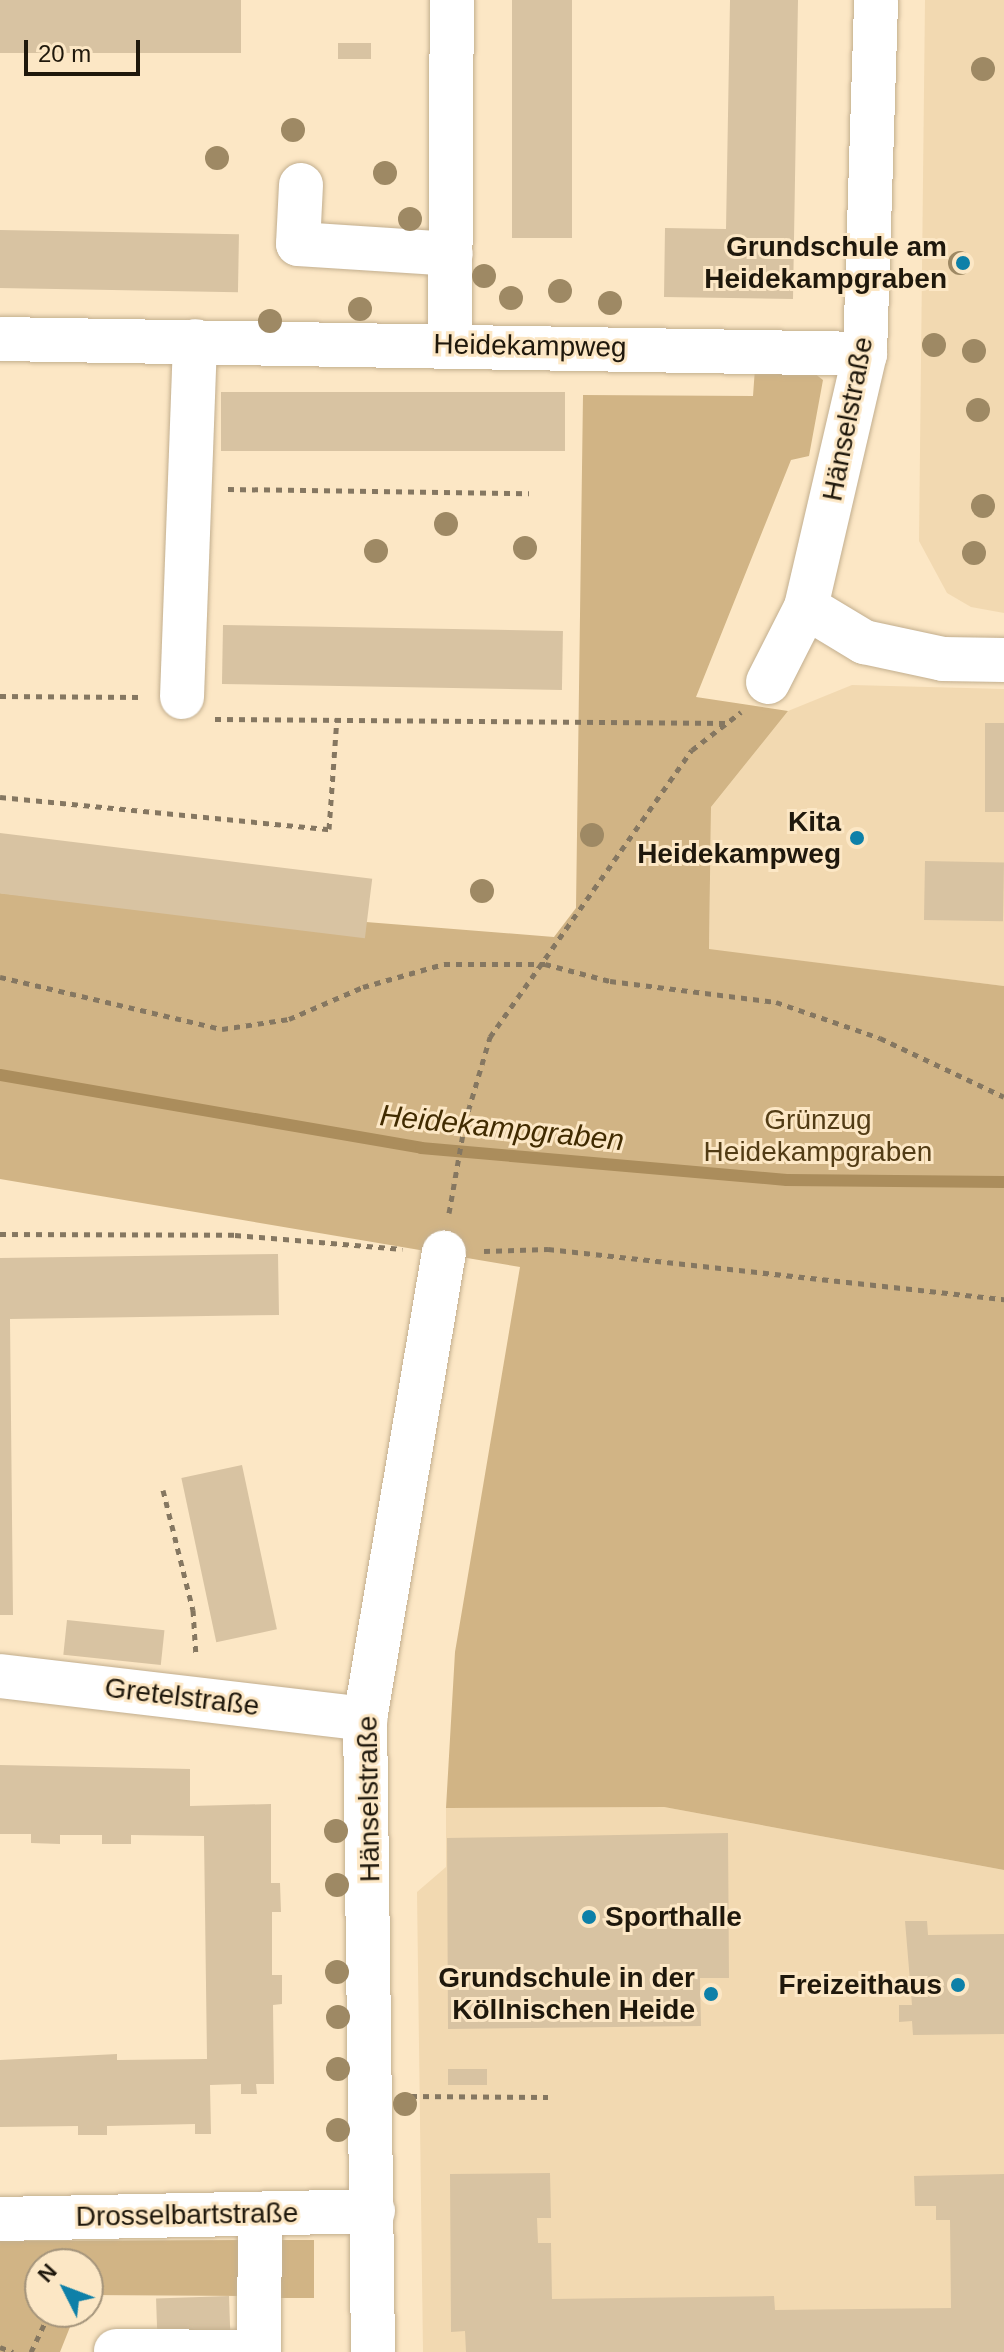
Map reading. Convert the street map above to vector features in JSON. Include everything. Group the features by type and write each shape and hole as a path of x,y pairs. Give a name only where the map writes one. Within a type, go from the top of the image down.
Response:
{"street":[{"path":"450,344 452,0"},
{"name":"Hänselstraße","path":"768,682 806,607 865,354 876,0"},
{"path":"301,185 298,244 451,254"},
{"name":"Heidekampweg","path":"0,339 450,344 865,354"},
{"path":"191,708 187,488 195,341"},
{"path":"806,607 864,642 943,659 1004,660"},
{"name":"Hänselstraße","path":"373,2352 365,1719 446,1236"},
{"name":"Gretelstraße","path":"0,1676 199,1697 365,1719"},
{"name":"Drosselbartstraße","path":"0,2219 373,2211"},
{"path":"259,2352 260,2214"},
{"path":"116,2351 245,2352"}],"path":[{"path":"187,488 529,493"},
{"path":"446,1236 465,1122 490,1037 545,964 692,750 731,723 768,682"},
{"path":"0,696 337,718 731,723"},
{"path":"0,797 329,829 337,718"},
{"path":"0,977 222,1029 289,1019 363,987 444,964 545,964 610,981 776,1002 880,1038 1004,1097"},
{"path":"0,1234 446,1236 1004,1299"},
{"path":"163,1490 193,1610 199,1697"},
{"path":"411,2096 548,2097"},
{"path":"31,2352 42,2328"},
{"path":"0,2347 13,2352"}],"shaded area":[{"name":"Grundschule am Heidekampgraben","path":"925,0 1004,0 1004,613 971,607 947,593 919,541"},
{"name":"Kita Heidekampweg","path":"852,685 1004,689 1004,986 709,950 711,807 788,711"},
{"name":"Grundschule in der Köllnischen Heide","path":"664,1807 1004,1870 1004,2352 423,2352 417,1892 446,1867 446,1808"}],"green space":[{"name":"Grünzug Heidekampgraben","path":"755,368 809,369 823,380 809,456 791,460 696,697 788,711 711,807 709,949 1004,986 1004,1870 664,1807 446,1808 455,1652 520,1267 0,1179 0,893 364,935 366,922 554,937 576,908 583,395 753,396"},
{"path":"249,2240 247,2296 104,2295 104,2248 24,2248 24,2328 70,2328 60,2352 0,2352 0,2241"},
{"path":"274,2240 314,2240 314,2298 274,2298"}],"building":[{"path":"0,0 241,0 241,53 0,53"},
{"path":"512,0 572,0 572,238 512,238"},
{"path":"730,0 798,0 793,299 664,297 665,228 726,229"},
{"path":"338,43 371,43 371,59 338,59"},
{"path":"0,230 239,234 238,292 0,288"},
{"path":"221,392 565,392 565,451 221,451"},
{"path":"223,625 563,631 562,690 222,684"},
{"path":"985,723 1004,723 1004,812 985,812"},
{"path":"0,833 372,879 365,938 0,893"},
{"path":"925,861 1004,862 1003,921 924,920"},
{"path":"278,1254 279,1315 10,1319 13,1615 0,1615 0,1258"},
{"path":"242,1465 277,1629 216,1642 181,1478"},
{"path":"67,1620 164,1630 161,1665 63,1655"},
{"path":"0,1765 190,1769 190,1806 271,1804 271,1883 280,1883 281,1912 272,1912 272,1975 282,1975 282,2004 273,2005 274,2084 256,2084 257,2094 241,2094 241,2084 210,2085 211,2134 195,2134 195,2124 107,2126 107,2135 78,2135 78,2126 0,2127 0,2060 117,2054 117,2060 207,2059 204,1836 131,1835 131,1844 102,1844 102,1835 60,1835 60,1844 31,1843 31,1834 0,1834"},
{"name":"Sporthalle","path":"728,1833 729,1978 700,1978 701,2026 448,2029 447,1838"},
{"name":"Freizeithaus","path":"905,1921 927,1921 928,1935 1004,1934 1004,2034 913,2035 912,2021 899,2022 899,2005 912,2005"},
{"path":"448,2069 487,2069 487,2085 448,2085"},
{"path":"550,2173 551,2218 537,2218 538,2243 551,2243 552,2299 774,2296 775,2310 951,2308 950,2220 936,2220 936,2206 915,2206 914,2176 1004,2174 1004,2352 466,2352 465,2331 451,2332 450,2174"},
{"path":"229,2296 230,2334 157,2337 156,2299"}],"waterway":[{"name":"Heidekampgraben","path":"0,1075 421,1148 787,1180 1004,1182"}],"place":[{"name":"Grundschule am Heidekampgraben","path":"963,263"},
{"name":"Kita Heidekampweg","path":"857,838"},
{"name":"Sporthalle","path":"589,1917"},
{"name":"Freizeithaus","path":"958,1985"},
{"name":"Grundschule in der Köllnischen Heide","path":"711,1994"}]}
